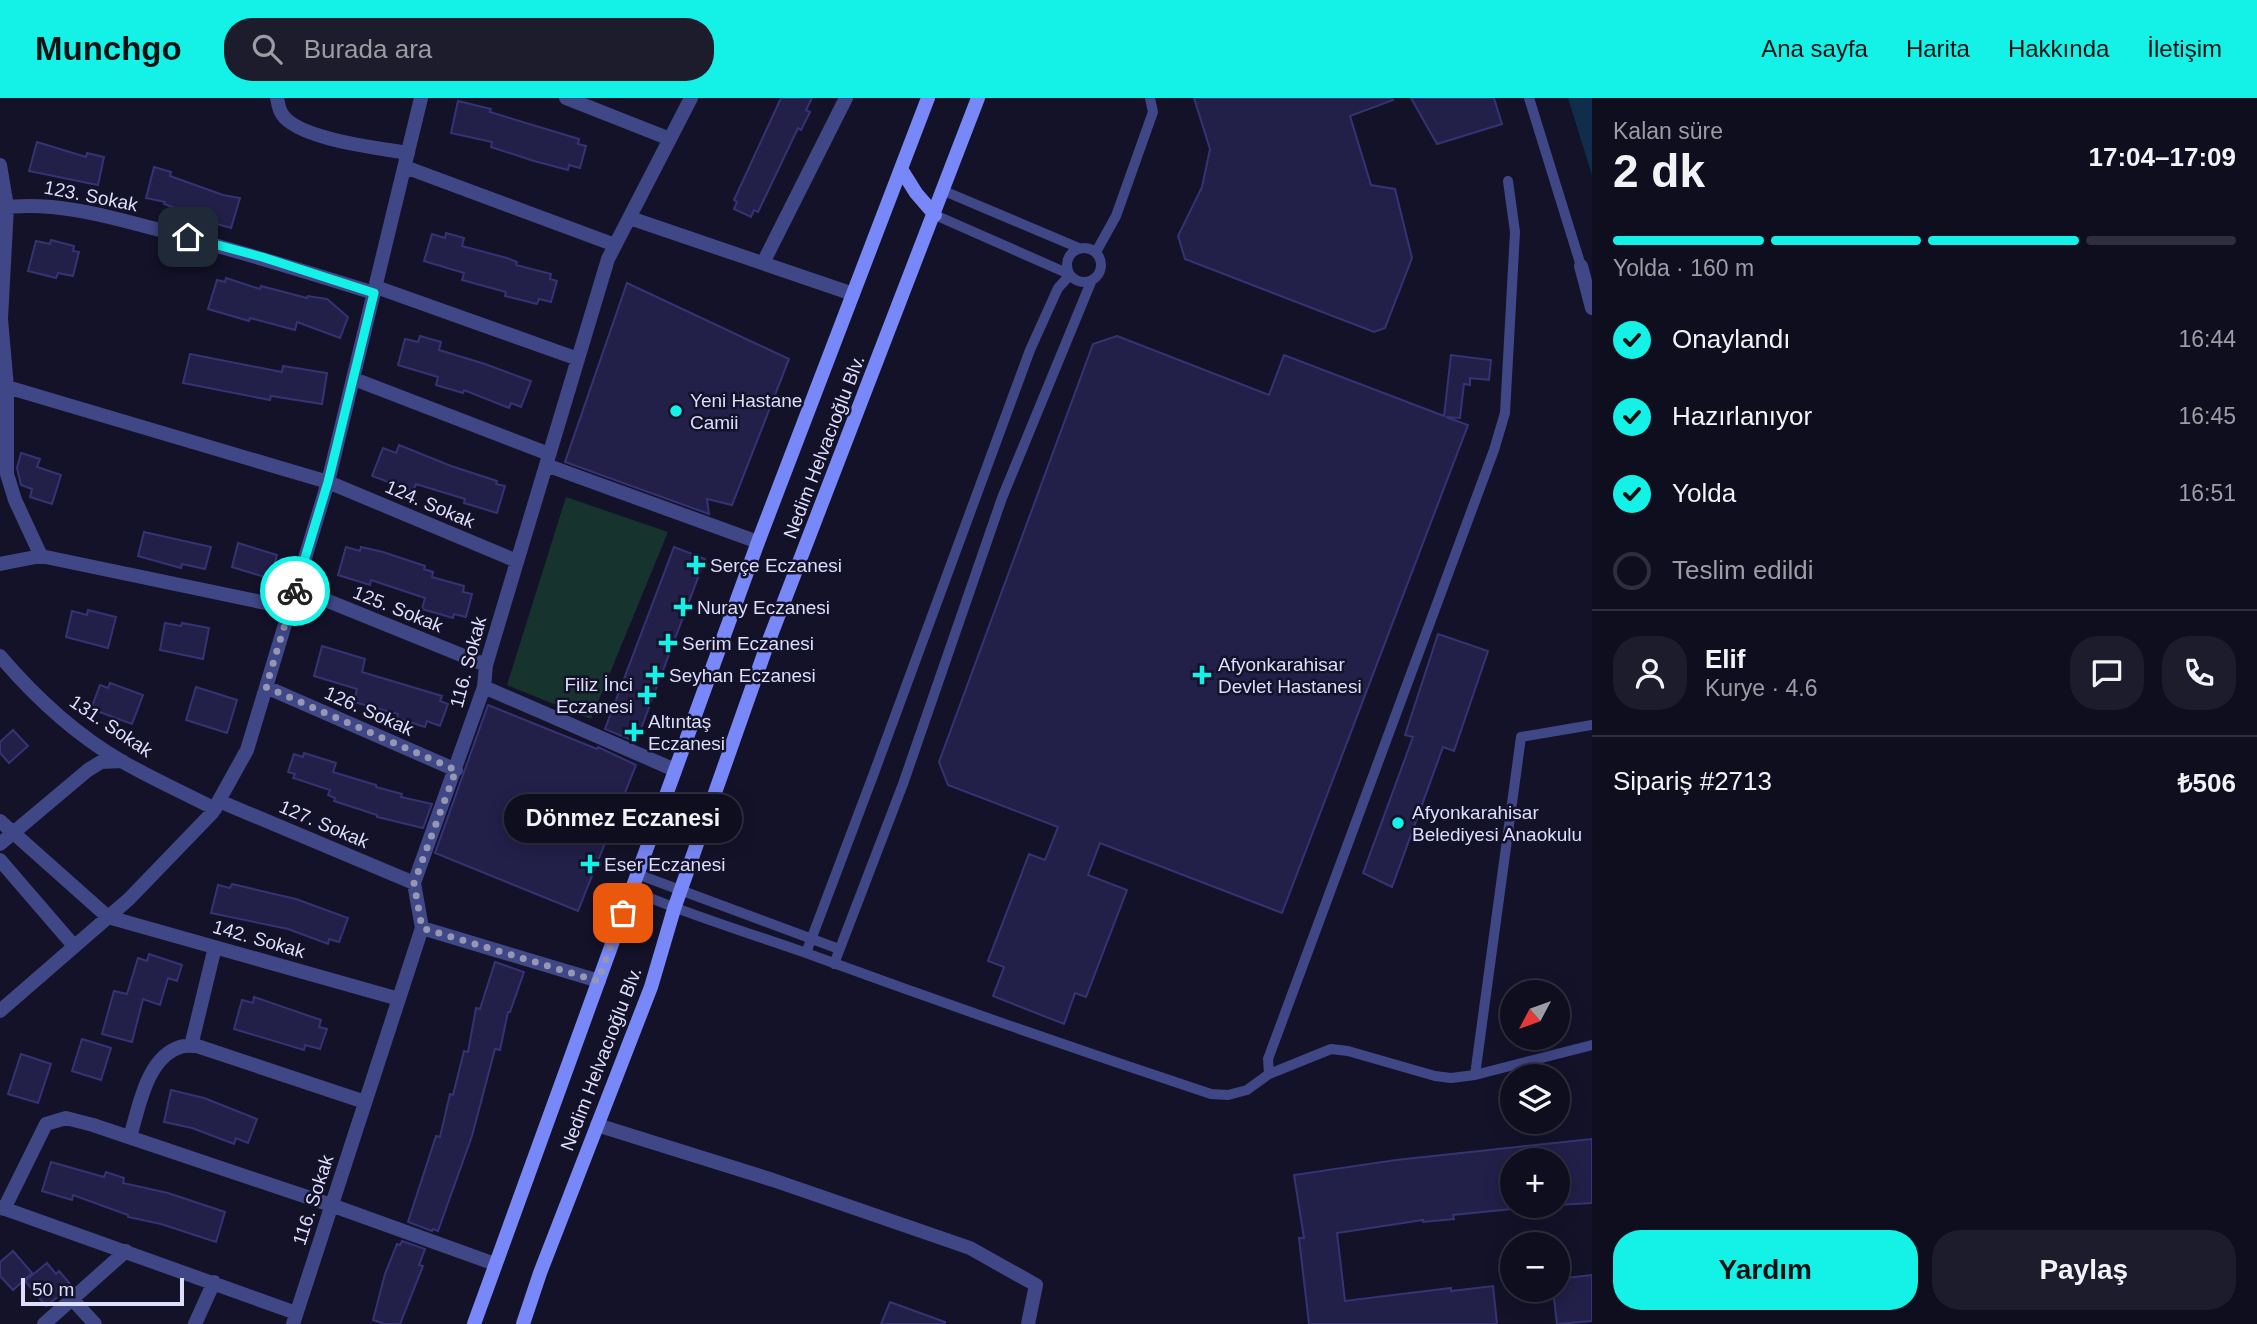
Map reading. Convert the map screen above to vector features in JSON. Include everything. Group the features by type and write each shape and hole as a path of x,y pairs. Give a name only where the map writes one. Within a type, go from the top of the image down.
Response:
{"main road":[{"name":"Nedim Helvacıoğlu Blv.","path":"474,1324 758,542 928,98"},
{"name":"Nedim Helvacıoğlu Blv.","path":"523,1324 651,987 680,891 766,648 978,98"},
{"path":"901,169 916,194 935,215"}],"street":[{"path":"277,98 282,114 296,127 406,160 615,245"},
{"path":"0,1010 129,899 217,805 247,750 328,482 421,98"},
{"path":"566,98 670,139"},
{"name":"116. Sokak","path":"295,1318 422,928 414,883 484,687 486,665 608,259 691,98"},
{"path":"763,262 846,98"},
{"path":"0,165 4,207 1,319 7,387 7,474 15,499 41,556"},
{"name":"123. Sokak","path":"4,207 33,204 113,218 262,257 375,290 578,359"},
{"path":"629,218 853,294"},
{"path":"1581,266 1592,308"},
{"path":"354,379 758,542"},
{"name":"124. Sokak","path":"7,387 328,482 517,561"},
{"path":"0,564 41,556 290,608"},
{"name":"125. Sokak","path":"296,588 486,665"},
{"name":"131. Sokak","path":"0,656 20,680 71,726 122,761 217,805"},
{"name":"126. Sokak","path":"266,687 456,770"},
{"path":"484,687 675,770"},
{"path":"0,844 88,769 101,762 122,761"},
{"name":"127. Sokak","path":"217,805 414,883"},
{"path":"0,821 108,917"},
{"path":"0,860 74,946"},
{"name":"142. Sokak","path":"108,917 398,999"},
{"path":"422,928 598,981"},
{"path":"191,1046 215,947"},
{"path":"130,1138 146,1084 159,1061 180,1047 197,1045 365,1102"},
{"path":"295,1318 215,1282 2,1208 46,1124 66,1118 331,1205 495,1264"},
{"path":"597,1125 970,1248 1036,1285 1028,1324"},
{"path":"44,1324 126,1251"},
{"path":"195,1324 215,1282"},
{"path":"72,1299 95,1324"}],"lane":[{"path":"1096,252 1116,216 1153,112 1150,98"},
{"path":"1529,98 1581,266"},
{"path":"1269,1074 1268,1059 1494,450 1505,413 1515,232 1508,181"},
{"path":"935,215 1069,275 1078,282 1091,282 1096,279 1101,268 1099,257 1090,249 1079,248 944,191"},
{"path":"806,953 1030,350 1058,288 1069,275 1067,261 1073,251 1079,248"},
{"path":"834,964 903,784 1002,498 1091,282"},
{"path":"1475,1075 1521,737 1592,724"},
{"path":"637,874 839,949"},
{"path":"631,890 674,909 1211,1094 1228,1095 1247,1090 1269,1074 1331,1049 1451,1078 1475,1075 1592,1045"}],"green space":[{"path":"566,497 668,532 591,719 507,685"}],"water":[{"path":"1568,98 1592,98 1592,175"}],"building":[{"path":"781,98 812,98 806,110 810,112 801,130 798,128 758,212 754,210 751,217 734,209 737,202 734,200"},
{"path":"1194,98 1392,98 1393,100 1350,116 1371,185 1395,189 1412,258 1385,328 1374,332 1185,259 1178,236 1202,187 1210,149"},
{"path":"1411,98 1494,98 1502,124 1437,144"},
{"path":"458,101 491,109 490,112 579,139 578,144 586,146 580,168 569,165 568,170 534,161 491,147 492,142 451,133"},
{"path":"37,142 86,157 87,153 104,157 98,185 29,171"},
{"path":"154,167 171,172 170,176 223,195 240,198 231,228 189,216 189,213 164,204 165,202 146,198"},
{"path":"446,233 464,238 462,246 551,274 550,279 557,281 551,302 539,299 537,304 505,296 506,292 462,280 464,273 424,261 432,234 445,238"},
{"path":"51,240 74,246 73,251 79,252 73,276 58,273 56,278 28,271 36,241 50,244"},
{"path":"226,278 260,289 261,286 307,298 327,299 348,317 340,338 297,322 295,330 208,309 217,280 225,282"},
{"name":"Yeni Hastane Camii","path":"627,283 789,359 732,505 707,499 709,514 565,462"},
{"path":"420,336 441,342 439,350 531,381 521,407 511,403 509,408 464,390 463,393 436,385 438,377 398,365 405,339 418,342"},
{"path":"1117,336 1269,395 1284,355 1444,416 1451,355 1491,360 1489,380 1470,378 1470,385 1464,384 1460,418 1446,417 1468,425 1282,913 1100,843 1088,875 1127,890 1086,997 1075,993 1064,1024 993,996 1004,967 988,961 1029,854 1045,860 1058,827 948,785 939,762 1093,344"},
{"path":"190,354 282,372 283,366 327,373 322,404 271,396 270,400 183,383"},
{"path":"399,445 505,486 497,513 464,503 465,499 416,484 413,491 372,476 383,448 396,453"},
{"path":"21,453 40,459 37,467 61,475 52,504 30,497 32,489 21,485 17,468"},
{"path":"144,532 211,547 205,569 182,564 181,568 138,556"},
{"path":"238,543 277,555 271,579 232,567"},
{"path":"346,547 383,552 425,566 424,569 433,572 432,577 464,586 463,592 472,594 466,617 454,614 453,618 422,609 425,598 371,580 370,585 338,575"},
{"path":"674,547 705,559 636,742 605,729"},
{"path":"88,610 116,617 108,648 66,637 72,611 87,615"},
{"path":"165,623 209,628 203,659 160,650"},
{"path":"1438,634 1488,651 1454,751 1443,747 1392,887 1363,873 1413,737 1405,735"},
{"path":"322,646 365,659 362,672 442,696 440,701 448,704 440,726 427,721 425,727 397,718 398,714 354,702 357,689 314,676"},
{"path":"110,683 143,695 132,724 91,709 100,685 108,688"},
{"path":"196,687 237,700 227,733 186,720"},
{"path":"488,705 597,749 598,747 636,765 578,911 435,853"},
{"path":"13,730 28,746 9,763 0,753 0,742"},
{"path":"304,753 336,763 333,772 402,794 401,797 432,804 423,828 377,817 334,801 335,798 328,795 330,790 293,778 295,774 288,772 294,754 303,757"},
{"path":"232,884 296,899 348,918 339,942 329,939 328,944 288,929 211,913 218,885 230,888"},
{"path":"149,954 182,965 177,981 168,978 160,1005 143,999 132,1042 102,1034 114,991 127,994 138,958 147,961"},
{"path":"495,962 524,972 508,1012 500,1050 495,1049 472,1136 438,1231 432,1231 408,1222 436,1136 440,1137 464,1051 468,1052 476,1008 480,1009"},
{"path":"254,997 321,1020 319,1027 327,1029 320,1049 305,1045 304,1050 234,1029 242,1000 253,1003"},
{"path":"82,1039 111,1048 101,1080 72,1071"},
{"path":"21,1054 51,1064 38,1103 8,1094"},
{"path":"171,1090 204,1098 257,1119 248,1143 236,1138 234,1144 192,1128 164,1122"},
{"path":"1592,1139 1592,1203 1570,1204 1570,1148 1508,1148"},
{"path":"1500,1149 1500,1210 1453,1215 1454,1219 1423,1220 1337,1233 1345,1301 1451,1288 1451,1291 1493,1286 1497,1324 1309,1324 1299,1238 1304,1238 1294,1175"},
{"path":"51,1162 104,1177 106,1172 124,1178 123,1183 168,1193 225,1212 216,1242 161,1224 128,1217 73,1195 72,1200 42,1191"},
{"path":"402,1241 425,1249 419,1265 423,1266 400,1324 385,1324 373,1320 385,1274 397,1244 400,1245"},
{"path":"13,1251 32,1273 13,1290 0,1276 0,1262"},
{"path":"47,1263 56,1274 59,1271 72,1286 46,1306 25,1281"},
{"path":"1592,1275 1592,1321 1557,1324 1554,1302 1570,1302 1570,1278"},
{"path":"890,1302 945,1322 945,1324 881,1324"}],"way so far":[{"path":"295,591 266,687 456,770 414,883 422,928 598,981 623,913"}],"place":[{"name":"Yeni Hastane Camii","path":"676,411"},
{"name":"Serçe Eczanesi","path":"696,565"},
{"name":"Nuray Eczanesi","path":"683,607"},
{"name":"Serim Eczanesi","path":"668,643"},
{"name":"Seyhan Eczanesi","path":"655,675"},
{"name":"Afyonkarahisar Devlet Hastanesi","path":"1202,675"},
{"name":"Filiz İnci Eczanesi","path":"647,695"},
{"name":"Altıntaş Eczanesi","path":"634,732"},
{"name":"Afyonkarahisar Belediyesi Anaokulu","path":"1398,823"},
{"name":"Eser Eczanesi","path":"590,864"},
{"name":"Dönmez Eczanesi","path":"623,913"}],"route":[{"path":"188,237 262,257 374,293 328,482 295,591"}]}
